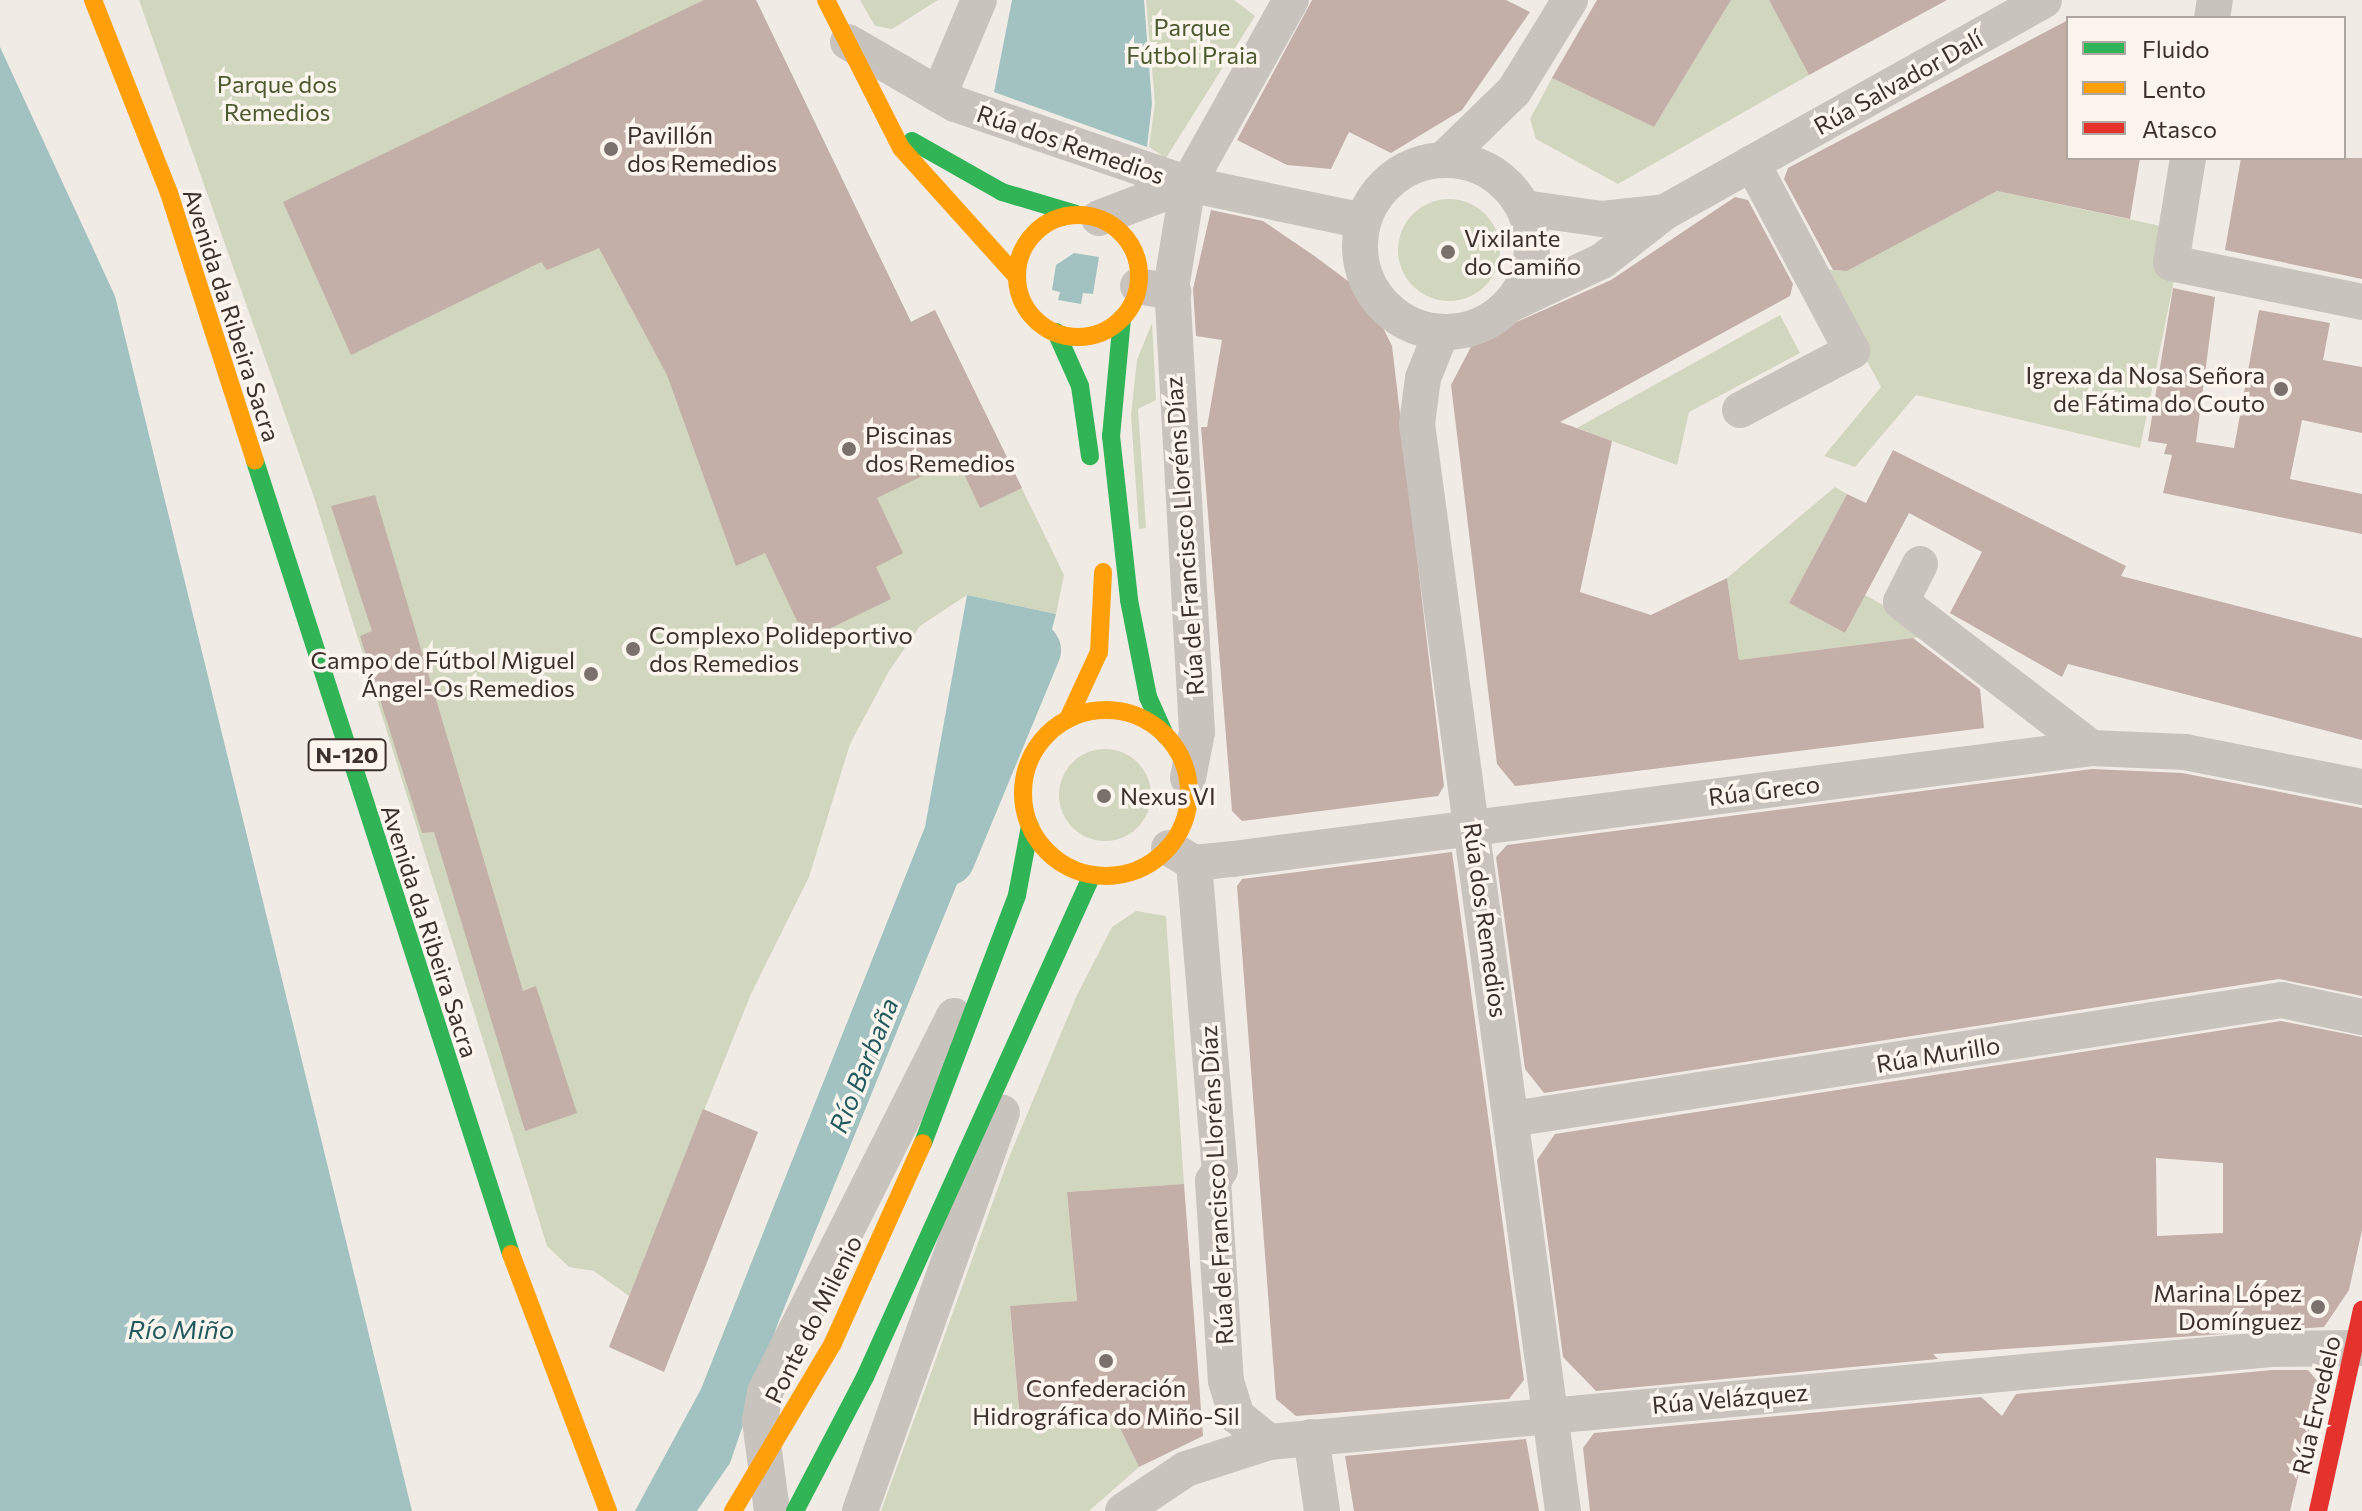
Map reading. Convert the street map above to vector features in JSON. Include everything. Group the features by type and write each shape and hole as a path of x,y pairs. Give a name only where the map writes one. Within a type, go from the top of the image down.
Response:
{"main road":[{"name":"Avenida da Ribeira Sacra","path":"93,0 169,193 441,1043 526,1298 608,1510"},
{"path":"826,0 901,148 1017,277 1028,311 1056,332 1080,386 1101,528 1105,622 1085,693 1068,719 1032,754 1023,802 1030,826 1055,859 1092,875 1120,876 1181,855 1189,803 1188,778 1148,697 1129,600 1111,436 1122,318"},
{"path":"873,98 925,152 1002,192 1088,216 1130,245 1155,289 1122,318 1091,335 1056,332"},
{"path":"1017,277 1023,249 1040,227 1088,216"},
{"path":"1068,719 1119,711 1165,735"},
{"name":"Ponte do Milenio","path":"733,1511 833,1343 923,1143 1023,874 1030,826"},
{"path":"795,1511 865,1377 957,1164 1092,875"},
{"name":"Rúa Ervedelo","path":"2318,1511 2358,1347 2362,1310"}],"street":[{"path":"947,93 979,0"},
{"path":"1188,184 1291,0"},
{"path":"1443,160 1492,173 1524,208 1532,256 1511,304 1467,330 1441,333 1393,314 1375,296 1360,247 1363,221 1393,177 1443,160 1514,91 1570,0"},
{"name":"Rúa Salvador Dalí","path":"1511,304 1602,261 1665,212 2044,0"},
{"name":"Rúa dos Remedios","path":"846,41 947,93 1188,184 1363,221"},
{"path":"2188,160 2171,263 2362,302"},
{"path":"1740,410 1852,351 1752,163"},
{"name":"Rúa dos Remedios","path":"1088,216 1188,184"},
{"name":"Rúa de Francisco Lloréns Díaz","path":"1188,184 1155,289 1197,732 1188,778"},
{"name":"Rúa Salvador Dalí","path":"1524,208 1602,219 1665,212"},
{"name":"Rúa dos Remedios","path":"1441,333 1423,378 1417,424 1563,1511"},
{"path":"1920,564 1901,602 2091,748"},
{"name":"Rúa Greco","path":"1181,855 1473,828 2091,748 2185,752 2362,787"},
{"name":"Rúa de Francisco Lloréns Díaz","path":"1181,855 1220,1170 1213,1181 1226,1381 1237,1416 1269,1442"},
{"path":"772,1511 760,1421 765,1392 891,1134 996,951"},
{"path":"860,1511 973,1208 1051,963"},
{"name":"Rúa Murillo","path":"1512,1119 2282,1000 2362,1017"},
{"name":"Rúa Velázquez","path":"1123,1511 1186,1469 1269,1442 2358,1347"},
{"path":"1311,1437 1322,1511"}],"green space":[{"name":"Complexo Polideportivo dos Remedios","path":"139,0 756,0 911,322 935,310 1064,575 1056,614 967,595 920,626 889,671 850,744 809,877 751,994 629,1296 594,1271 569,1267 547,1246 313,494"},
{"path":"860,0 938,0 892,29 875,26"},
{"name":"Parque Fútbol Praia","path":"1146,0 1234,0 1255,16 1166,158 1149,147 1155,103"},
{"path":"1731,0 1769,0 1809,75 1618,184 1536,139 1530,119 1552,78 1654,127"},
{"path":"1997,191 2184,231 2140,448 1916,395 1855,467 1824,456 1881,387 1818,269 1847,271"},
{"path":"1449,199 1468,203 1485,214 1496,231 1500,250 1496,269 1485,286 1468,297 1449,301 1430,297 1413,286 1402,269 1398,250 1402,231 1413,214 1430,203"},
{"path":"1780,315 1800,353 1689,412 1677,465 1577,428"},
{"path":"1152,323 1156,400 1138,409 1146,528 1139,529 1131,415 1137,360"},
{"path":"1835,487 1847,494 1789,603 1845,633 1865,595 1937,635 1739,660 1727,578"},
{"path":"1105,749 1123,753 1138,762 1147,777 1151,795 1147,813 1138,828 1123,837 1105,841 1087,837 1072,828 1063,813 1059,795 1063,777 1072,762 1087,753"},
{"path":"1136,911 1166,916 1184,1184 1067,1192 1077,1301 1010,1307 1020,1423 1114,1416 1139,1467 1089,1511 881,1511 1008,1160 1077,995 1112,927"}],"water":[{"path":"1012,0 1144,0 1152,104 1147,147 994,92"},
{"name":"Río Miño","path":"0,47 115,296 412,1511 0,1511"},
{"path":"1074,253 1099,257 1093,294 1083,293 1081,304 1058,300 1060,292 1052,290 1056,265"},
{"path":"967,595 1056,614 1032,706 1003,722 977,785 986,813 778,1323 730,1463 697,1511 635,1511 701,1389 925,827"}],"building":[{"name":"Pavillón dos Remedios","path":"704,0 756,0 911,322 935,310 1022,488 980,508 957,459 877,498 903,553 876,567 891,599 806,640 765,553 736,566 667,375 599,248 547,270 541,262 351,355 283,202"},
{"path":"1312,0 1506,0 1530,12 1462,110 1391,153 1349,132 1331,169 1287,165 1237,140"},
{"path":"1597,0 1731,0 1654,127 1552,78"},
{"path":"1769,0 1947,0 1809,75"},
{"path":"2066,21 2066,160 2140,160 2130,219 1997,191 1847,271 1833,270 1784,179 1788,168"},
{"path":"2362,158 2362,279 2225,250 2241,160"},
{"path":"1735,197 1748,200 1793,284 1790,296 1560,422 1612,441 1580,592 1651,615 1727,578 1739,660 1913,638 1980,689 1984,728 1515,786 1497,764 1451,385 1474,341 1611,280"},
{"path":"1211,210 1263,221 1367,295 1392,346 1444,786 1438,796 1242,821 1232,811 1201,427 1207,427 1222,340 1196,336 1193,289"},
{"path":"2173,288 2215,297 2196,442 2234,448 2259,310 2330,323 2323,360 2362,367 2362,433 2302,420 2290,479 2362,494 2362,534 2163,493 2172,455 2164,454 2167,444 2148,441"},
{"path":"1893,450 2126,566 2121,576 2362,638 2362,740 2068,664 2062,677 1950,613 1982,552 1909,513 1845,633 1789,603 1847,494 1866,503"},
{"path":"375,495 523,991 536,986 577,1113 525,1131 434,832 422,833 360,636 372,631 331,506"},
{"path":"2092,769 2182,773 2362,808 2362,996 2279,979 1544,1093 1525,1069 1496,857 1507,845"},
{"path":"1452,852 1524,1380 1509,1399 1296,1416 1276,1399 1237,886 1242,879"},
{"path":"2281,1021 2362,1037 2362,1230 2349,1290 2324,1327 1933,1354 1938,1359 1596,1391 1563,1357 1537,1160 1555,1134","holes":["2156,1158 2223,1163 2223,1233 2157,1236"]},
{"path":"703,1109 758,1132 664,1372 609,1347"},
{"name":"Confederación Hidrográfica do Miño-Sil","path":"1184,1184 1203,1436 1139,1467 1114,1416 1020,1421 1010,1306 1077,1301 1067,1192"},
{"path":"2272,1370 2308,1370 2320,1384 2290,1511 1590,1511 1583,1448 1594,1433 1981,1397 2002,1416 2016,1394"},
{"path":"1526,1439 1539,1511 1354,1511 1345,1456"}],"waterway":[{"name":"Río Barbaña","path":"947,858 1033,650"}],"traffic: fast":[{"path":"912,141 1002,192 1076,214"},
{"path":"1122,318 1111,436 1129,600 1148,697 1165,735"},
{"path":"1056,332 1080,386 1090,456"},
{"path":"255,461 511,1254"},
{"path":"923,1143 1017,895 1030,826"},
{"path":"795,1511 865,1377 1092,875"}],"traffic: slow":[{"path":"93,0 169,193 255,461"},
{"path":"826,0 901,148 1017,277"},
{"path":"1078,215 1101,220 1121,233 1134,253 1139,276 1134,299 1121,319 1101,332 1078,337 1055,332 1035,319 1022,299 1017,276 1022,253 1035,233 1055,220 1078,215"},
{"path":"1068,719 1099,652 1103,572"},
{"path":"1106,710 1138,717 1164,735 1182,761 1189,793 1182,825 1164,851 1138,869 1106,876 1074,869 1048,851 1030,825 1023,793 1030,761 1048,735 1074,717 1106,710"},
{"path":"733,1511 833,1343 923,1143"},
{"path":"511,1254 608,1511"}],"traffic: jam":[{"path":"2318,1511 2362,1310"}],"place":[{"name":"Pavillón dos Remedios","path":"611,149"},
{"name":"Vixilante do Camiño","path":"1448,252"},
{"name":"Igrexa da Nosa Señora de Fátima do Couto","path":"2281,389"},
{"name":"Piscinas dos Remedios","path":"849,449"},
{"name":"Complexo Polideportivo dos Remedios","path":"633,649"},
{"name":"Campo de Fútbol Miguel Ángel-Os Remedios","path":"591,674"},
{"name":"Nexus VI","path":"1104,796"},
{"name":"Marina López Domínguez","path":"2318,1307"},
{"name":"Confederación Hidrográfica do Miño-Sil","path":"1106,1361"}],"park label":[{"name":"Parque dos Remedios","path":"277,98"}]}
